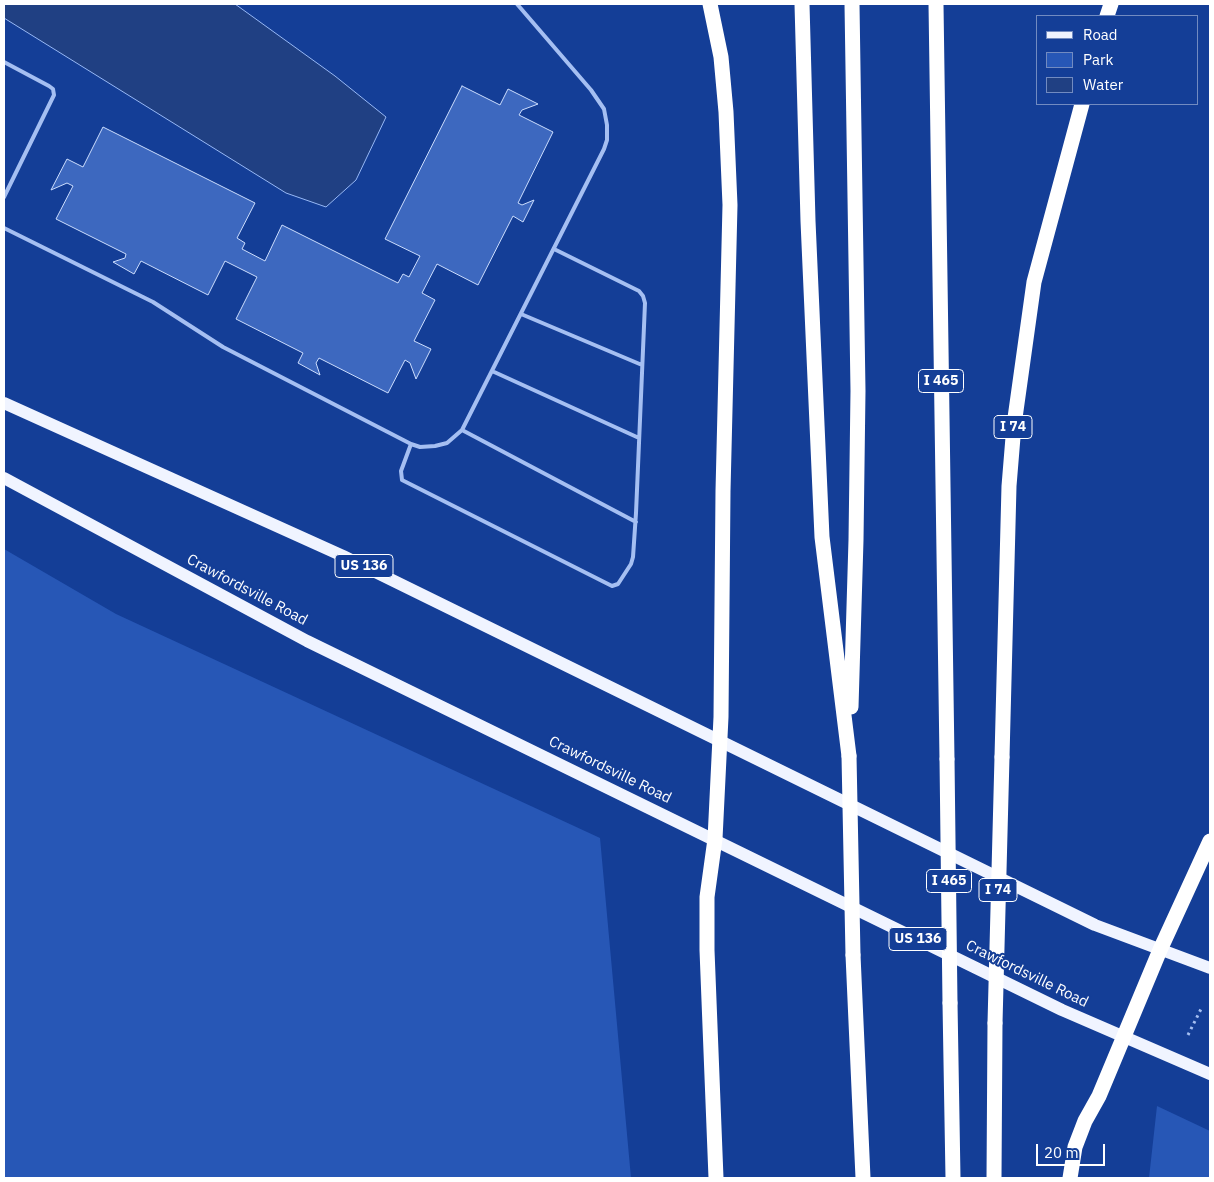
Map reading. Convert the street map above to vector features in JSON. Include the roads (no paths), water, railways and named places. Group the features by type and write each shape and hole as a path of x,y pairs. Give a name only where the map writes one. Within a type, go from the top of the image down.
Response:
{"highway":[{"path":"710,4 721,57 726,112 730,204 724,444 720,740 715,839 707,897 707,950 716,1178"},
{"path":"802,4 808,221 822,537 849,756"},
{"path":"852,4 858,391 856,540 849,756 853,955 863,1178"},
{"name":"I 465","path":"936,4 953,1178"},
{"name":"I 74","path":"994,1178 995,1024 1008,486 1015,416 1034,282 1082,105"},
{"path":"1070,1178 1076,1148 1085,1121 1099,1096 1122,1037 1210,840"}],"main road":[{"name":"US 136","path":"4,403 161,472 342,556 1095,925 1160,950"},
{"name":"Crawfordsville Road","path":"4,478 307,641 1062,1010 1210,1074"},
{"path":"1160,950 1210,968"}],"lane":[{"path":"4,228 153,302 223,347 411,444 420,447 447,443 462,430 607,140 604,108 518,4"},
{"path":"4,62 49,86 53,89 54,95 4,197"},
{"path":"411,444 401,471 402,480 612,586 618,584 631,564 636,522 645,303 639,291 554,249"},
{"path":"521,314 642,365"},
{"path":"492,371 639,438"},
{"path":"462,430 636,522"}],"water":[{"path":"4,4 235,4 335,76 386,117 356,180 326,207 286,193 4,18"}]}
